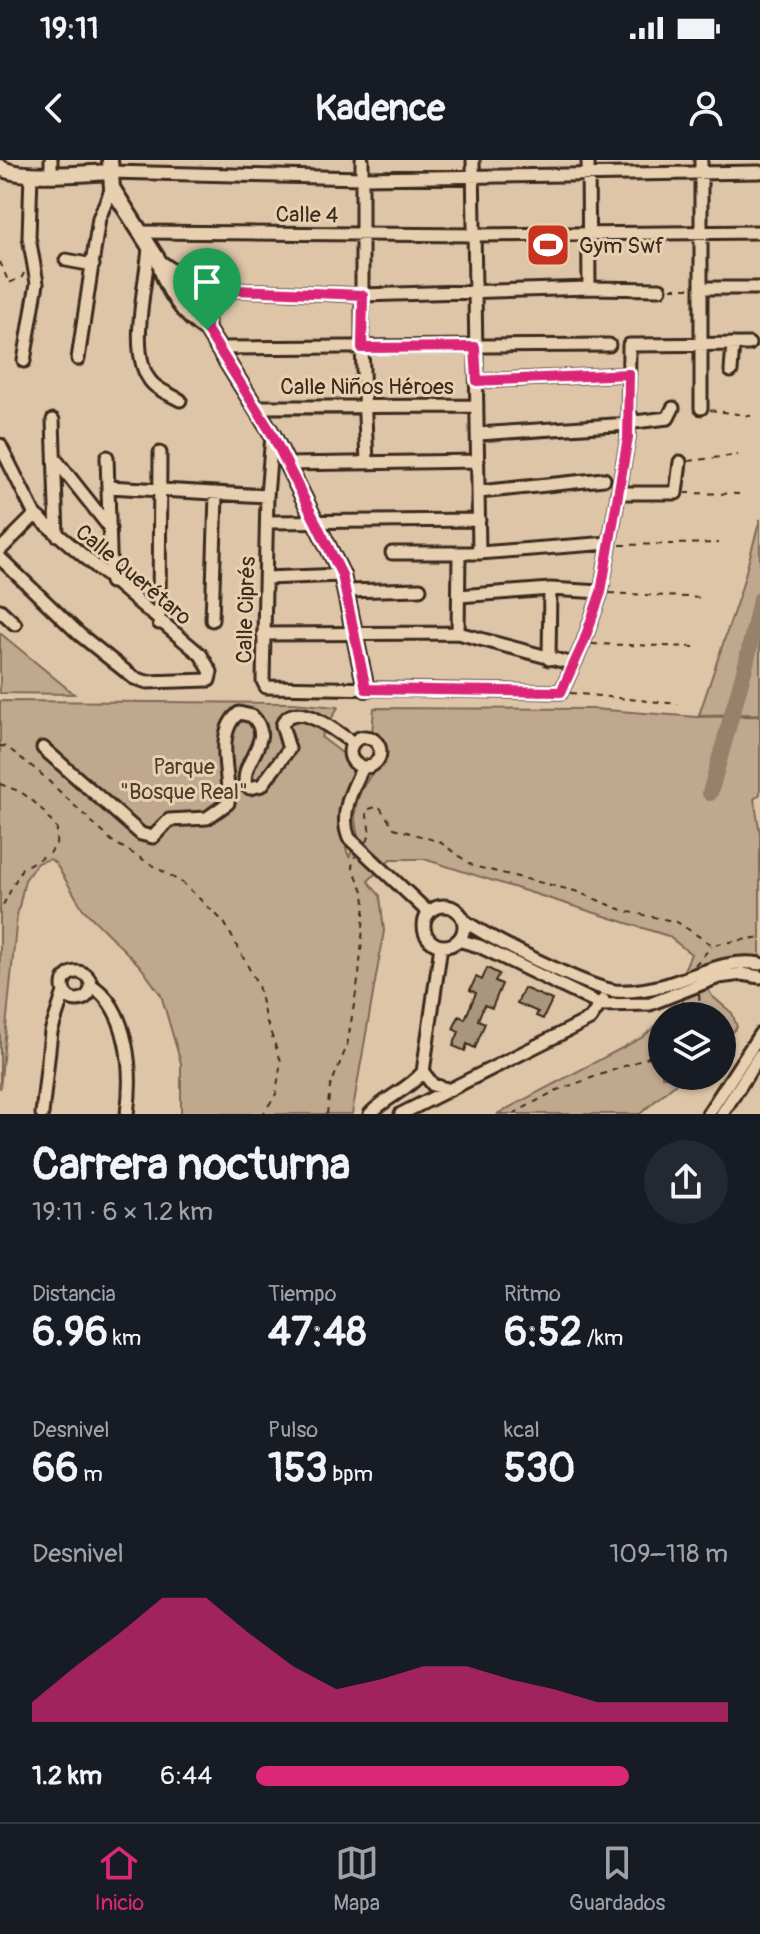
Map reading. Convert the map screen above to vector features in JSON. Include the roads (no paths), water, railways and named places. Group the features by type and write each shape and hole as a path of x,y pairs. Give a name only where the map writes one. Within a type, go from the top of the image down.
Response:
{"main road":[{"path":"0,167 5,172 31,173 51,166 110,166 112,188 139,232 160,263 174,273 206,316 207,330 272,434 342,575 366,689"},
{"path":"160,263 164,280 195,323 207,330"}],"street":[{"path":"362,160 362,348 367,462"},
{"path":"473,160 479,553"},
{"path":"588,160 589,288"},
{"path":"110,166 362,178 587,173 701,166 760,172"},
{"path":"701,166 701,408"},
{"path":"24,361 37,283 29,237 31,173"},
{"path":"78,359 99,218 112,188"},
{"name":"Calle 4","path":"139,232 476,235 760,232"},
{"path":"149,247 139,339 140,359 154,386 180,400"},
{"path":"66,260 93,265"},
{"path":"185,288 363,295 589,288 660,289"},
{"path":"702,288 760,288"},
{"path":"731,371 733,344"},
{"path":"366,689 561,692 583,644 617,544 612,527 629,418 629,345 749,344"},
{"path":"218,348 609,345"},
{"path":"477,381 629,374"},
{"name":"Calle Niños Héroes","path":"257,407 366,404 477,406"},
{"path":"629,418 632,413 635,422 668,418 673,408"},
{"path":"478,434 629,418"},
{"path":"53,420 57,535"},
{"name":"Calle Ciprés","path":"272,434 267,496 263,681 266,687 366,689"},
{"name":"Calle Querétaro","path":"0,445 35,515 159,623 201,655 211,672 209,680 147,682 134,678 79,634 0,558"},
{"path":"159,623 160,453"},
{"path":"107,457 111,582"},
{"path":"56,460 110,528"},
{"path":"287,464 478,461"},
{"path":"618,493 676,493 680,462"},
{"path":"479,492 604,479"},
{"path":"109,487 267,496"},
{"path":"212,620 216,495"},
{"path":"0,550 35,515"},
{"path":"268,522 479,520"},
{"path":"392,553 479,553 617,544"},
{"path":"458,633 459,553"},
{"path":"266,578 342,575"},
{"path":"346,591 420,589"},
{"path":"459,596 550,589 601,592"},
{"path":"549,659 550,589"},
{"path":"0,610 15,624"},
{"path":"263,634 458,633 573,664"},
{"path":"43,748 148,837 153,837 175,817 207,818 217,812 217,799 226,788 226,735 239,713 252,716 261,730 260,745 244,776 246,786 250,788 262,785 289,749 282,725 287,717 294,714 313,718 353,743"},
{"path":"353,743 367,737 378,745 380,754 376,763 363,767"},
{"path":"353,743 352,758 363,767"},
{"path":"363,767 347,808 345,821 349,838 429,913"},
{"path":"760,964 718,965 663,986 616,991 477,930 463,920 456,910 445,906 429,913 424,930 430,941 441,946 458,940 479,946 601,1005 650,1004 732,974 760,977"},
{"path":"458,940 463,931 463,920"},
{"path":"370,1114 378,1105 412,1086 423,1072 441,946"},
{"path":"42,1114 51,1032 64,992 64,979 75,972 87,977 113,1007 124,1039 127,1114"},
{"path":"64,992 71,999 80,1000 88,994 91,985"},
{"path":"401,1114 590,1019 601,1005 605,988"},
{"path":"708,1114 760,1034"},
{"path":"722,1114 760,1055"},
{"path":"423,1072 433,1085 447,1089"}],"waterway":[{"path":"710,793 746,664 760,600"}],"place":[{"name":"Gym Swf","path":"548,245"}],"park label":[{"name":"Parque \"Bosque Real\"","path":"184,778"}]}
